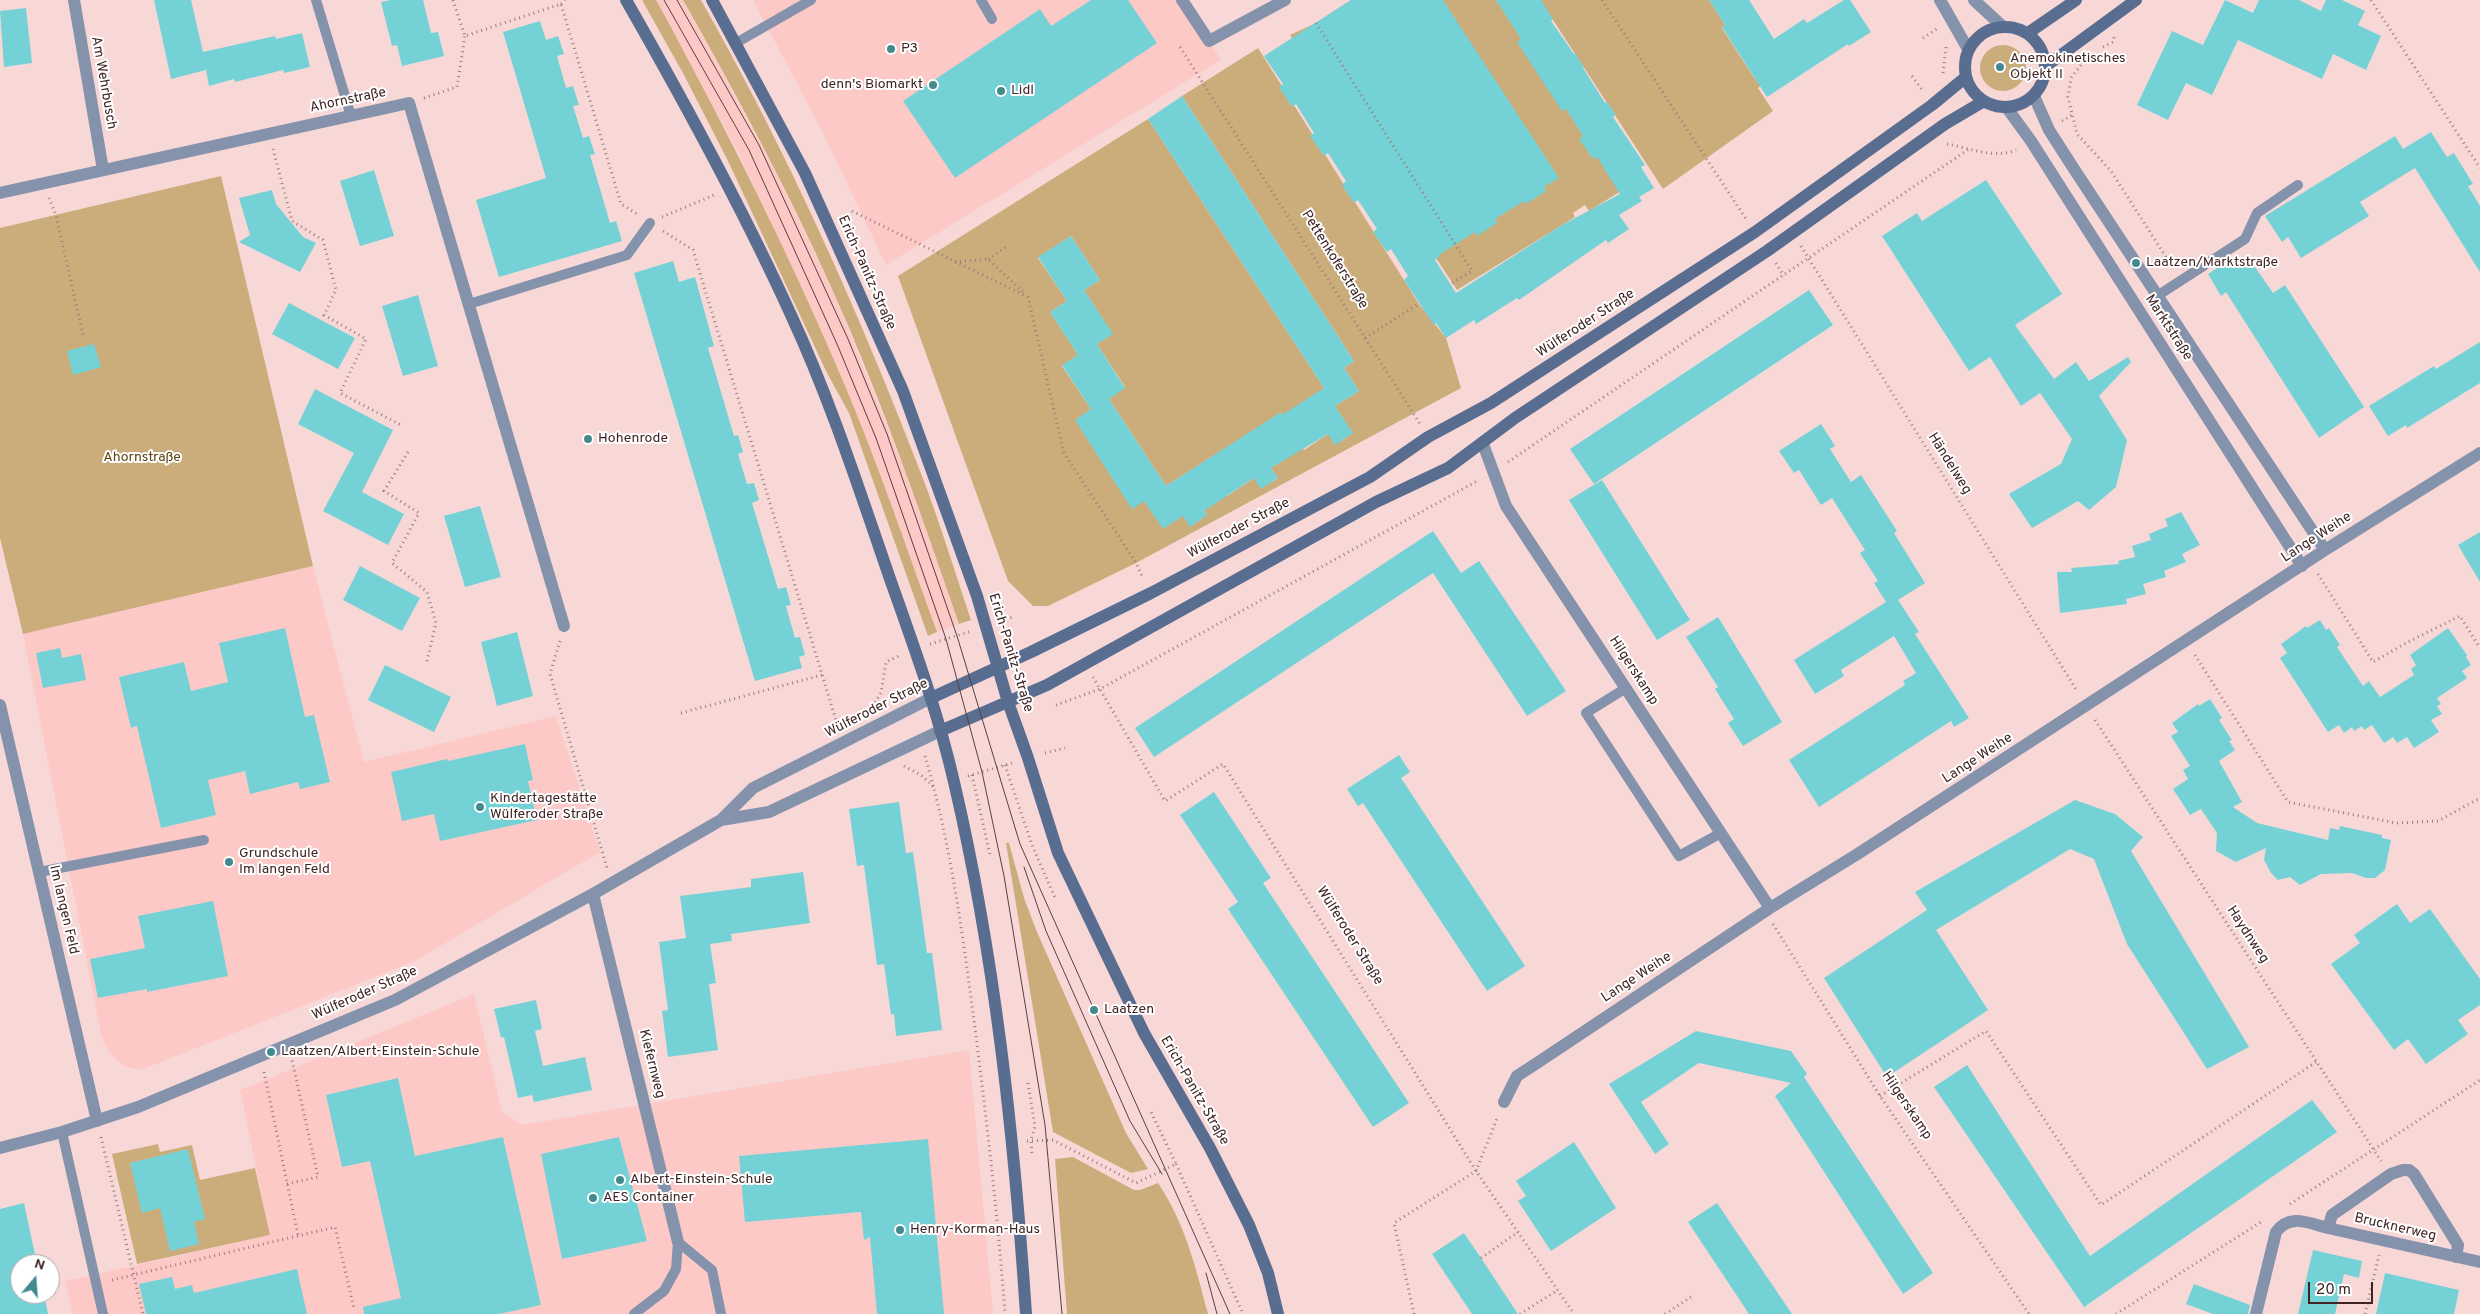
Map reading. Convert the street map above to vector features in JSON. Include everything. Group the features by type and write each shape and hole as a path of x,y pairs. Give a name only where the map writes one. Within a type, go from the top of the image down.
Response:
{"street":[{"name":"Am Wehrbusch","path":"74,0 103,170"},
{"path":"626,0 730,188 792,316 818,377 931,698 954,781 986,940 1014,1143 1026,1314"},
{"name":"Erich-Panitz-Straße","path":"712,0 805,174 903,391 973,587 1008,702 1058,853 1144,1033 1210,1148 1249,1225 1268,1273 1278,1314"},
{"path":"1182,0 1209,41 1285,0"},
{"path":"1940,0 1968,49"},
{"path":"1974,0 2002,26"},
{"path":"2028,33 2076,0"},
{"path":"2046,66 2136,0"},
{"path":"2002,26 2018,28 2028,33 2041,48 2046,66 2042,84 2034,96 2021,104 2006,108 1984,101 1972,90 1966,77 1964,64 1968,49 1975,39 1984,32 2002,26"},
{"name":"Wülferoder Straße","path":"0,1148 62,1132 138,1107 395,1000 593,894 722,820 753,788 931,698 998,668 1151,592 1370,477 1428,437 1491,403 1755,232 1932,105 1966,77"},
{"name":"Marktstraße","path":"2034,96 2049,130 2325,550"},
{"name":"Wülferoder Straße","path":"722,820 769,812 940,731 1047,685 1376,502 1448,468 1483,444 1515,418 1767,251 1945,124 1984,101"},
{"name":"Ahornstraße","path":"0,193 409,103"},
{"path":"409,103 564,626"},
{"name":"Marktstraße","path":"2006,108 2031,141 2306,563"},
{"name":"Hilgerskamp","path":"1483,444 1506,506 1721,833 1767,909"},
{"name":"Lange Weihe","path":"1504,1102 1517,1076 1767,909 1856,855 2087,707 2325,550 2480,453"},
{"name":"Im langen Feld","path":"0,705 97,1121"},
{"name":"Kiefernweg","path":"593,894 678,1242"},
{"name":"Brucknerweg","path":"2328,1228 2332,1215 2392,1174 2409,1170 2414,1174 2458,1245 2456,1257"},
{"name":"Brucknerweg","path":"2256,1314 2276,1232 2283,1222 2294,1220 2480,1262"}],"lane":[{"path":"316,0 351,116"},
{"path":"736,43 811,0"},
{"path":"981,0 992,19"},
{"path":"2157,296 2245,239 2256,213 2298,185"},
{"path":"469,304 627,255 650,223"},
{"path":"1626,688 1586,713 1679,856 1721,833"},
{"path":"39,872 204,840"},
{"path":"62,1132 103,1314"},
{"path":"634,1314 664,1291 676,1269 678,1242"},
{"path":"678,1242 712,1270 721,1314"}],"path":[{"path":"409,103 457,87 465,36 453,0"},
{"path":"465,36 562,4 565,0"},
{"path":"1602,0 1755,232"},
{"path":"2371,0 2480,168"},
{"path":"562,4 621,204 693,250 843,744"},
{"path":"1936,20 1942,35"},
{"path":"1316,23 1472,272 1450,284"},
{"path":"1923,38 1940,27"},
{"path":"1941,78 1946,51 1944,43"},
{"name":"Pettenkoferstraße","path":"1180,47 1428,437"},
{"path":"2086,59 2072,78 2068,97 2078,134 2111,171 2181,280"},
{"path":"1912,76 1925,94 1931,90"},
{"path":"269,134 292,221 323,240 336,290 324,315 366,339 340,393 401,425"},
{"path":"1962,147 2006,154 2018,150"},
{"path":"1056,706 1100,689 1493,472 1969,149"},
{"path":"43,184 56,215 83,335"},
{"path":"650,223 730,188"},
{"path":"852,211 1028,297"},
{"name":"Händelweg","path":"1793,233 2087,707"},
{"path":"955,262 988,259 1006,247"},
{"path":"1767,251 1784,276"},
{"path":"988,259 1028,297 1064,453 1136,563 1151,592"},
{"path":"1365,338 1420,303"},
{"path":"408,452 384,491 419,513 392,563 427,592 436,623 426,665"},
{"path":"1448,468 1462,490"},
{"path":"2306,563 2373,662 2460,616 2480,648"},
{"path":"886,662 915,649 1013,617"},
{"path":"564,626 550,674 611,882"},
{"path":"2186,642 2288,802 2396,822 2438,821 2480,798"},
{"name":"Wülferoder Straße","path":"1085,664 1165,801 1223,764 1476,1171"},
{"path":"681,713 822,675"},
{"name":"Haydnweg","path":"2087,707 2373,1151 2392,1174"},
{"path":"1005,1314 990,1145 964,941 934,787 1065,748"},
{"path":"1005,765 1032,845 1056,900"},
{"path":"972,775 990,856"},
{"name":"Hilgerskamp","path":"1767,909 1880,1096 2029,1314"},
{"path":"1880,1096 1986,1031 2101,1205 2316,1062"},
{"path":"287,1184 318,1178 288,1044"},
{"path":"260,1056 298,1235"},
{"path":"2282,1209 2480,1080"},
{"path":"1028,1083 1035,1128 1032,1140"},
{"path":"1414,1314 1394,1223 1476,1171 1504,1102"},
{"path":"1151,1112 1243,1314"},
{"path":"97,1121 143,1314"},
{"path":"990,1145 1032,1140 1053,1140 1068,1146 1136,1183 1176,1164"},
{"path":"1476,1171 1574,1314"},
{"path":"2116,1314 2265,1219"},
{"path":"96,1283 335,1226 354,1308"},
{"path":"1480,1258 1518,1232"},
{"path":"2365,1314 2382,1240"},
{"path":"1520,1314 1558,1290"},
{"path":"1665,1314 1691,1297"}],"shaded area":[{"path":"656,0 683,0 775,171 832,289 910,483 959,624 937,632 872,452 837,367 738,152"},
{"path":"753,0 1182,0 1221,60 886,265 822,131"},
{"name":"Grundschule Im langen Feld","path":"313,566 364,762 556,716 600,852 415,961 141,1070 124,1066 109,1053 101,1034 23,634"},
{"name":"Albert-Einstein-Schule","path":"474,994 502,1111 522,1125 969,1050 993,1314 73,1314 65,1281 270,1235 240,1090"}],"green space":[{"path":"642,0 656,0 734,148 777,235 837,367 864,433 937,632 928,636 849,413 827,373 728,161 684,75"},
{"path":"683,0 701,0 763,116 821,234 873,354 922,476 971,620 959,624 915,497 867,371 798,215"},
{"path":"1351,0 1497,0 1621,191 1589,211 1585,205 1573,213 1575,217 1457,290 1290,35 1316,23"},
{"path":"1540,0 1709,0 1725,25 1722,28 1755,79 1764,84 1758,88 1773,111 1663,189"},
{"path":"2008,45 2020,51 2025,59 2025,77 2020,85 2012,90 1998,91 1986,85 1981,77 1980,63 1986,51 1994,46"},
{"path":"1258,48 1419,304 1446,338 1461,388 1136,563 1048,606 1033,606 1008,581 898,276 1148,119 1324,388 1285,419 1281,413 1166,486 1109,399 1125,387 1097,344 1112,334 1084,290 1100,280 1071,236 1038,258 1067,301 1050,312 1078,355 1062,366 1091,409 1144,501 1190,511 1197,522 1207,515 1200,505 1229,495 1260,474 1267,485 1278,478 1271,468 1302,448 1304,450 1334,430 1342,441 1352,433 1335,406 1359,391 1344,368 1354,361 1182,96"},
{"name":"Ahornstraße","path":"221,176 313,566 23,634 0,538 0,228"},
{"path":"1006,843 1009,843 1024,898 1037,932 1126,1133 1148,1169 1131,1173 1053,1132"},
{"path":"158,1144 160,1152 192,1145 200,1180 255,1168 270,1235 137,1264 112,1154"},
{"path":"1073,1157 1134,1190 1140,1190 1158,1183 1183,1230 1208,1314 1067,1314 1055,1159"}],"building":[{"path":"154,0 191,0 203,52 275,36 276,39 302,33 310,67 284,73 283,70 235,82 234,79 209,86 206,70 171,79"},
{"path":"391,0 423,0 431,33 438,32 444,56 402,66 397,45 392,46 381,2"},
{"name":"Lidl","path":"1091,0 1128,0 1157,43 955,178 903,101 1040,9 1051,26"},
{"path":"1351,0 1443,0 1559,178 1544,187 1546,191 1526,204 1524,201 1495,219 1497,223 1477,236 1475,232 1439,255 1435,260 1456,293 1562,225 1620,194 1597,157 1593,159 1579,139 1583,136 1566,109 1562,111 1517,42 1521,39 1496,0 1541,0 1553,19 1551,21 1575,53 1605,103 1607,102 1616,115 1613,117 1645,165 1641,167 1654,188 1639,197 1642,201 1619,215 1629,229 1608,243 1606,240 1519,300 1517,298 1476,324 1474,320 1446,338 1436,323 1434,325 1404,280 1408,276 1391,249 1387,252 1373,232 1377,229 1358,200 1354,203 1342,185 1346,181 1328,153 1324,156 1310,136 1314,133 1296,104 1292,107 1279,87 1283,84 1264,56"},
{"path":"1709,0 1749,0 1774,39 1804,19 1807,23 1844,0 1850,0 1871,32 1849,46 1848,44 1767,97 1722,27 1725,25"},
{"path":"2225,0 2253,13 2259,0 2299,0 2321,11 2326,0 2342,0 2365,11 2358,25 2381,36 2366,70 2333,54 2322,79 2238,40 2212,95 2186,83 2168,120 2137,105 2172,31 2203,45"},
{"path":"26,8 32,63 4,67 0,11"},
{"path":"540,21 546,40 558,36 564,54 557,56 566,88 573,86 579,105 573,106 583,138 589,136 595,154 590,155 610,223 616,221 622,241 499,277 476,200 546,178 503,32"},
{"path":"1182,96 1354,361 1344,368 1359,391 1335,406 1353,433 1335,445 1328,434 1271,468 1278,478 1261,489 1254,478 1204,511 1207,515 1190,527 1183,516 1163,529 1144,501 1132,509 1075,420 1091,409 1062,365 1078,355 1050,312 1067,301 1038,257 1071,236 1100,280 1084,290 1113,334 1097,344 1125,388 1109,399 1166,486 1281,412 1282,415 1324,388 1148,119"},
{"path":"2431,132 2447,157 2454,153 2473,184 2468,186 2480,206 2480,272 2415,168 2360,202 2369,216 2301,258 2288,237 2282,242 2265,216 2395,136 2403,149"},
{"path":"374,170 394,236 360,246 340,181"},
{"path":"1986,180 2062,294 2015,325 2054,379 2076,362 2089,381 2128,357 2131,362 2099,396 2127,440 2116,487 2089,510 2078,501 2032,528 2009,494 2061,464 2072,439 2040,393 2021,406 1990,357 1969,371 1882,236 1917,213 1922,221"},
{"path":"272,190 276,204 303,237 316,243 300,272 239,242 250,235 239,198"},
{"path":"2229,260 2253,264 2273,293 2285,285 2364,407 2319,438 2226,292 2221,296 2208,274"},
{"path":"673,261 679,282 695,277 714,346 708,348 734,436 738,435 743,452 738,454 747,484 754,483 759,500 752,503 778,589 786,587 791,605 786,606 795,638 800,637 805,655 799,657 802,668 755,681 634,273"},
{"path":"1809,290 1833,325 1594,484 1570,449"},
{"path":"418,295 438,366 403,376 382,306"},
{"path":"289,303 355,338 338,369 272,334"},
{"path":"2480,342 2480,383 2407,428 2406,425 2388,436 2369,406 2434,366 2436,369"},
{"path":"94,344 101,367 73,375 67,351"},
{"path":"315,389 393,430 362,492 404,514 388,545 323,511 354,453 298,424"},
{"path":"1821,424 1835,446 1830,449 1851,482 1861,475 1897,531 1894,533 1925,583 1898,600 1919,632 1915,634 1969,718 1954,727 1951,721 1819,807 1789,760 1905,685 1903,681 1916,673 1894,636 1841,670 1844,676 1815,694 1794,660 1886,602 1874,583 1878,581 1860,553 1865,550 1832,498 1821,505 1799,470 1794,473 1779,451"},
{"path":"1602,480 1690,620 1657,640 1569,500"},
{"path":"480,506 501,577 465,587 444,516"},
{"path":"2181,512 2200,545 2182,554 2186,562 2164,571 2166,577 2143,584 2146,594 2126,599 2127,604 2060,613 2057,572 2072,572 2071,568 2119,564 2118,561 2135,557 2132,546 2151,540 2149,534 2168,526 2165,519"},
{"path":"1433,531 1461,573 1479,561 1566,691 1527,716 1433,573 1154,757 1135,728"},
{"path":"2480,532 2480,582 2458,545"},
{"path":"360,566 420,598 402,631 343,600"},
{"path":"1718,617 1782,722 1743,746 1728,723 1734,719 1715,689 1718,687 1686,637"},
{"path":"2320,620 2326,630 2329,628 2340,645 2337,647 2363,686 2369,681 2380,697 2414,675 2411,669 2416,665 2410,655 2448,628 2467,655 2466,657 2471,665 2462,671 2467,678 2437,698 2441,704 2437,706 2442,714 2431,720 2439,732 2414,748 2407,737 2397,743 2393,737 2384,743 2372,725 2364,730 2362,726 2354,731 2352,727 2344,733 2339,725 2328,732 2280,658 2287,653 2281,644 2306,626 2307,628"},
{"path":"285,628 305,717 314,715 330,782 300,789 298,782 250,794 245,771 208,780 216,815 161,828 137,726 131,728 119,677 184,662 191,691 228,682 219,643"},
{"path":"517,632 533,696 497,706 481,642"},
{"path":"60,648 62,658 81,654 86,680 43,688 36,653"},
{"path":"385,665 451,697 434,732 368,700"},
{"path":"2210,699 2222,718 2219,720 2232,740 2229,741 2235,750 2219,761 2242,802 2233,807 2257,823 2328,840 2330,828 2339,830 2340,826 2382,835 2382,838 2391,840 2385,870 2375,878 2366,878 2352,873 2321,874 2300,885 2290,877 2278,880 2271,873 2264,860 2266,848 2236,862 2216,851 2217,833 2201,809 2190,815 2173,789 2188,779 2183,770 2190,766 2171,736 2178,732 2172,723 2198,704 2199,706"},
{"path":"525,744 533,780 528,781 537,820 440,841 434,814 402,821 391,772"},
{"path":"1399,755 1410,772 1401,778 1525,966 1487,991 1363,803 1358,806 1347,789"},
{"path":"1214,792 1271,878 1263,883 1409,1103 1373,1127 1228,909 1238,902 1180,815"},
{"path":"2075,800 2115,814 2143,837 2131,851 2249,1047 2207,1069 2127,944 2094,859 2070,849 1936,930 1988,1010 1887,1077 1824,978 1927,910 1915,892"},
{"path":"899,802 906,853 913,852 927,953 932,953 942,1030 896,1036 894,1014 891,1015 884,964 877,965 864,865 857,866 849,809"},
{"path":"803,872 810,923 731,934 732,941 710,944 716,983 709,984 718,1050 668,1057 662,1011 668,1010 659,942 686,938 680,896 751,887 751,879"},
{"path":"213,901 228,976 147,992 147,989 98,998 90,959 145,948 138,916"},
{"path":"2397,904 2410,923 2430,909 2480,979 2480,1005 2458,1020 2468,1034 2426,1064 2408,1039 2394,1050 2331,964 2360,943 2354,935"},
{"path":"536,1000 542,1029 535,1031 543,1066 585,1057 592,1090 534,1102 532,1095 518,1098 504,1037 501,1038 494,1009"},
{"path":"1696,1031 1791,1051 1807,1074 1804,1077 1933,1273 1903,1294 1775,1096 1791,1083 1699,1063 1641,1102 1669,1144 1655,1154 1609,1084"},
{"path":"1967,1065 2090,1256 2312,1100 2337,1132 2084,1307 1934,1087"},
{"path":"398,1078 415,1156 503,1137 541,1305 499,1314 364,1314 363,1307 401,1298 370,1161 342,1167 326,1095"},
{"name":"AES Container","path":"619,1137 647,1241 562,1259 541,1154"},
{"name":"Henry-Korman-Haus","path":"928,1139 944,1314 877,1314 870,1237 864,1240 861,1212 745,1222 739,1156"},
{"path":"1574,1142 1616,1208 1551,1251 1518,1201 1526,1196 1516,1181"},
{"path":"188,1149 205,1219 194,1222 199,1244 170,1251 160,1208 142,1213 130,1163"},
{"path":"24,1203 35,1254 10,1254 10,1304 46,1304 48,1314 0,1314 0,1209"},
{"path":"1717,1203 1792,1314 1749,1314 1688,1222"},
{"path":"1464,1233 1518,1314 1472,1314 1432,1254"},
{"path":"2313,1250 2362,1261 2359,1278 2344,1274 2335,1314 2298,1314"},
{"path":"297,1269 307,1314 146,1314 139,1284 172,1277 175,1289 192,1285 194,1293"},
{"path":"2385,1273 2459,1290 2454,1314 2376,1314"},
{"path":"2194,1284 2250,1305 2248,1314 2213,1314 2186,1304"}],"tram line":[{"path":"664,0 749,150 837,344 876,438 946,639 982,772 1004,876 1045,1125 1062,1314"},
{"path":"677,0 759,145 848,339 887,434 957,636 1020,844 1230,1314"},
{"path":"1024,867 1046,931 1130,1121 1162,1174"},
{"path":"1206,1273 1217,1314"}],"place":[{"name":"P3","path":"891,49"},
{"name":"Anemokinetisches Objekt II","path":"2000,67"},
{"name":"denn's Biomarkt","path":"933,85"},
{"name":"Lidl","path":"1001,91"},
{"name":"Laatzen/Marktstraße","path":"2136,263"},
{"name":"Hohenrode","path":"588,439"},
{"name":"Kindertagestätte Wülferoder Straße","path":"480,807"},
{"name":"Grundschule Im langen Feld","path":"229,862"},
{"name":"Laatzen","path":"1094,1010"},
{"name":"Laatzen/Albert-Einstein-Schule","path":"271,1052"},
{"name":"Albert-Einstein-Schule","path":"620,1180"},
{"name":"AES Container","path":"593,1198"},
{"name":"Henry-Korman-Haus","path":"900,1230"}]}
